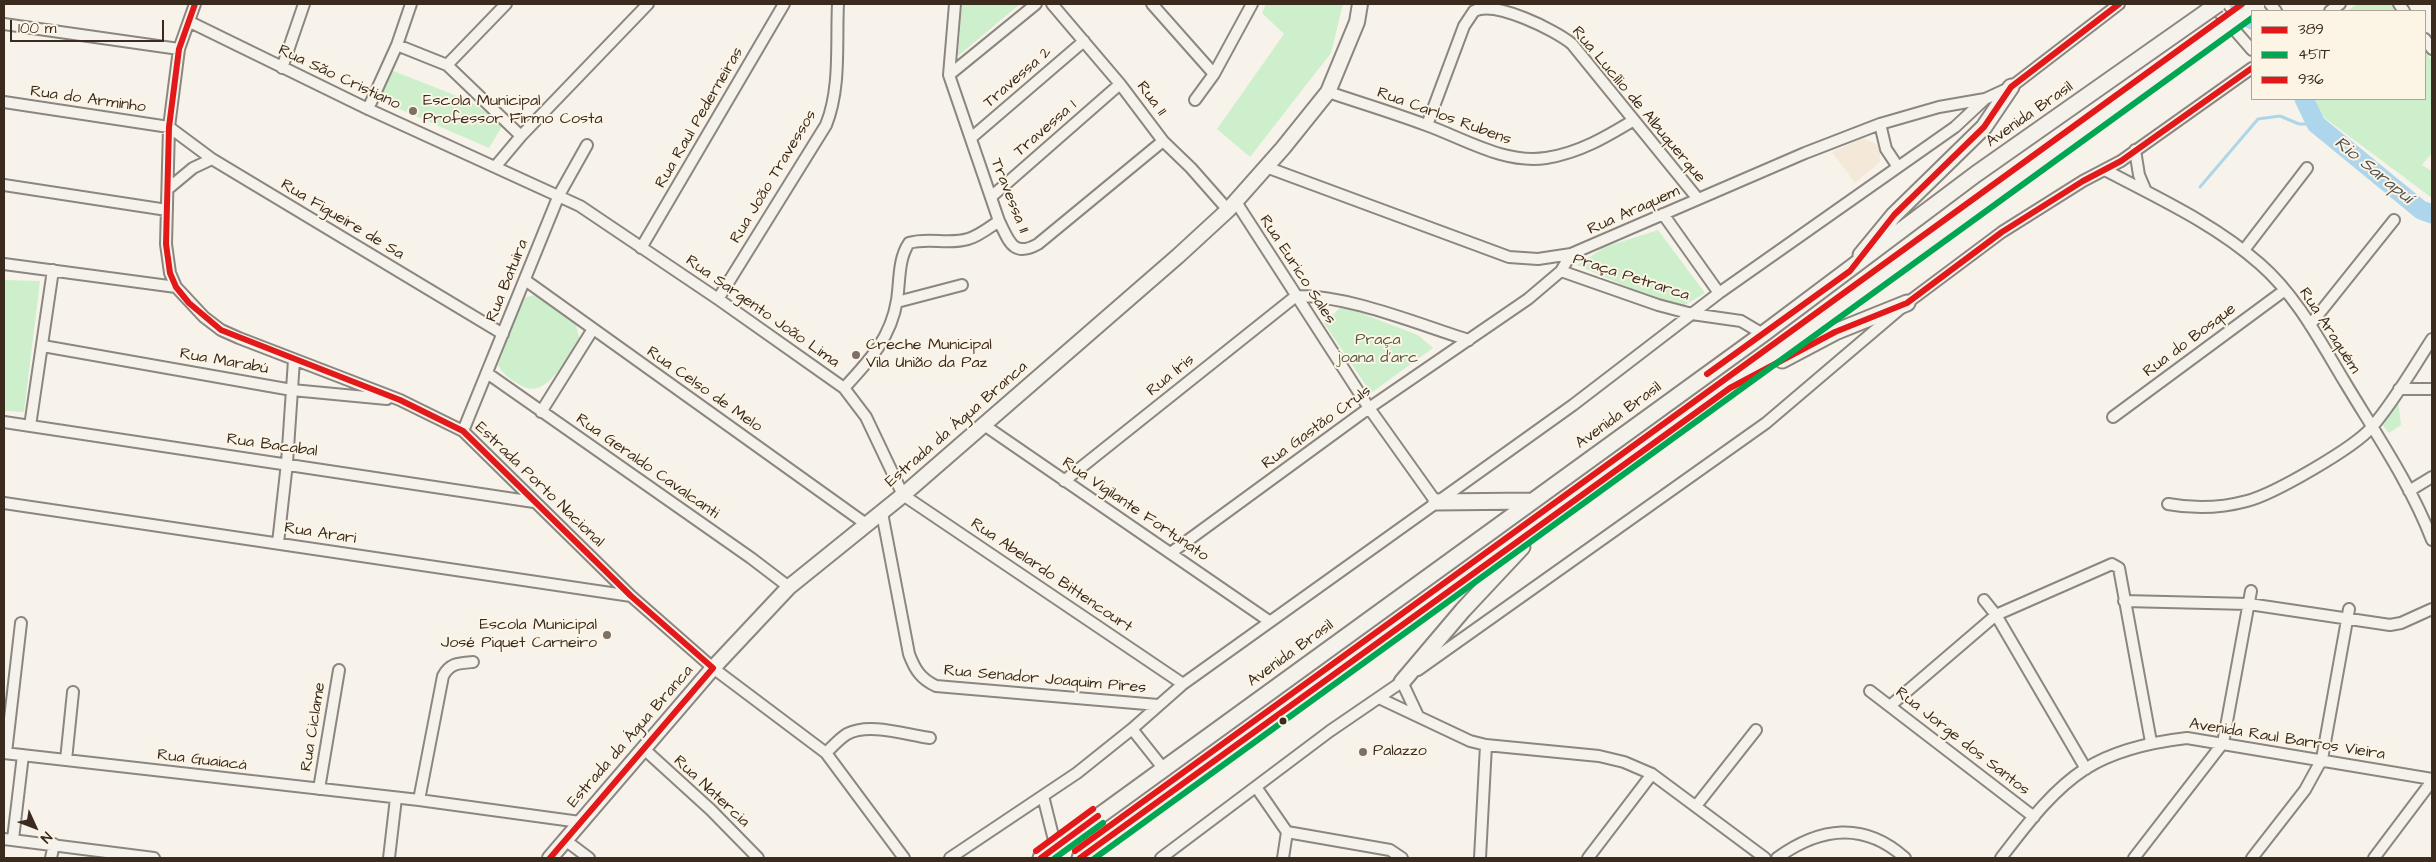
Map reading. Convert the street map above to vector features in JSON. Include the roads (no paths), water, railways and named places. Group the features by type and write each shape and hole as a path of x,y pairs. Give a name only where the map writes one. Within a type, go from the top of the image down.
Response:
{"highway":[{"path":"1080,858 2257,4"},
{"name":"Avenida Brasil","path":"1041,858 1530,501 1763,334 1976,174 2213,6"},
{"path":"1850,270 1894,216 1984,126 2011,87"},
{"path":"1730,388 1835,332 1907,303"},
{"path":"1436,502 1530,501"},
{"path":"1402,682 1463,610 1512,557 1556,514"}],"main road":[{"name":"Estrada da Água Branca","path":"550,858 713,668 789,587 903,495 1232,206 1328,92 1357,22 1360,4"}],"street":[{"name":"Estrada Porto Nacional","path":"195,4 179,49 169,127 166,244 170,273 176,287 189,302 221,330 400,400 463,431 631,596 713,668 826,753 904,858"},
{"path":"282,68 304,4"},
{"path":"368,109 397,45 411,4"},
{"path":"448,65 506,4"},
{"path":"495,167 521,136 648,4"},
{"name":"Rua Raul Pederneiras","path":"641,248 784,4"},
{"name":"Rua João Travessos","path":"718,298 826,125 834,95 838,4"},
{"name":"Travessa 11","path":"955,4 949,75 999,221 1008,240 1014,247 1020,250 1028,249 1038,244 1163,141"},
{"path":"949,75 1036,4"},
{"name":"Rua 11","path":"1052,4 1120,84 1163,141 1232,206"},
{"path":"1152,4 1214,74"},
{"path":"1195,100 1214,74 1252,4"},
{"path":"2011,87 2119,4"},
{"path":"2213,6 2251,49"},
{"name":"Rua Lucílio de Albuquerque","path":"1427,125 1464,26 1474,11 1480,8 1489,8 1528,20 1562,36 1572,44 1698,199"},
{"name":"Rua São Cristiano","path":"190,22 368,109 559,195"},
{"path":"4,24 179,49"},
{"name":"Travessa 2","path":"971,138 1084,41"},
{"path":"397,45 448,65 521,136"},
{"path":"1161,858 1330,731 1381,698 1766,423 1907,303 2002,232 2083,181 2105,170 2251,69"},
{"name":"Travessa 1","path":"991,197 1120,84"},
{"name":"Rua Araquem","path":"1266,167 1509,257 1538,259 1572,254 1698,199 1880,124 1940,107 1985,100 2011,87"},
{"name":"Rua Carlos Rubens","path":"1328,92 1427,125 1507,156 1524,159 1545,158 1594,144 1634,120"},
{"path":"950,858 1043,796 1132,729 1182,684 1573,405 1719,293 1955,127 1985,100"},
{"name":"Rua do Arminho","path":"4,102 169,127"},
{"path":"1880,124 1886,149 1898,167"},
{"name":"Rua Figueire de Sa","path":"169,127 212,159 503,334"},
{"name":"Rua Batuira","path":"463,431 559,195 587,144"},
{"path":"2135,150 2137,170 2145,189"},
{"path":"168,188 193,168 212,159"},
{"path":"2244,250 2307,168"},
{"name":"Rua Araquém","path":"2105,170 2145,189 2244,250 2285,290 2310,326 2372,427 2409,491 2432,540"},
{"path":"4,185 167,210"},
{"name":"Rua Sargento João Lima","path":"559,195 580,206 718,298 844,388 866,417 903,495"},
{"name":"Rua Eurico Sales","path":"1232,206 1296,296 1369,408 1436,502"},
{"name":"Praça Petrarca","path":"1663,214 1719,293"},
{"path":"2310,326 2394,220"},
{"path":"844,388 882,344 897,302 902,257 909,244 917,241 958,241 969,239 999,221"},
{"name":"Rua Gastão Cruls","path":"1172,552 1369,408 1528,299 1561,271 1572,254"},
{"path":"4,264 176,287"},
{"path":"30,426 53,270"},
{"name":"Praça Petrarca","path":"1561,271 1658,305 1692,314 1725,317 1741,321 1763,334"},
{"name":"Rua Celso de Melo","path":"525,280 866,524"},
{"path":"897,302 962,285"},
{"name":"Rua do Bosque","path":"2113,417 2285,290"},
{"path":"1296,296 1317,295 1339,300 1469,340"},
{"name":"Rua Íris","path":"1064,481 1296,296"},
{"path":"541,412 593,329"},
{"path":"2168,504 2190,508 2216,507 2249,501 2344,451 2372,427 2432,339"},
{"name":"Rua Marabú","path":"43,346 292,390 400,400"},
{"path":"278,543 287,463 294,360"},
{"name":"Rua Geraldo Cavalcanti","path":"487,373 751,558 789,587"},
{"path":"2399,389 2432,389"},
{"name":"Rua Bacabal","path":"4,422 287,463 535,502"},
{"name":"Rua Vigilante Fortunato","path":"984,425 1064,481 1172,552 1270,621"},
{"path":"2409,491 2432,477"},
{"name":"Rua Abelardo Bittencourt","path":"903,495 1182,684"},
{"name":"Rua Arari","path":"4,503 631,596"},
{"name":"Rua Senador Joaquim Pires","path":"882,513 909,654 914,667 926,681 936,686 1158,705"},
{"path":"1892,705 1996,615 2112,564 2119,568 2151,742"},
{"path":"2134,858 2223,744 2251,592"},
{"path":"1984,600 1996,615 2086,769"},
{"path":"2124,601 2249,604 2349,614 2390,625 2401,623 2432,609"},
{"path":"2252,858 2305,790 2322,759 2349,614"},
{"path":"5,753 21,623"},
{"path":"419,800 443,676 447,669 454,664 473,662"},
{"name":"Rua Ciclame","path":"319,789 339,670"},
{"path":"1402,682 1418,716"},
{"name":"Rua Jorge dos Santos","path":"1870,691 1892,705 2034,817"},
{"path":"66,760 73,692"},
{"path":"1381,698 1470,741 1486,745 1599,756 1624,762 1652,774 1765,858"},
{"path":"1132,729 1163,768"},
{"path":"826,753 847,734 858,730 872,730 930,738"},
{"path":"1696,806 1756,730"},
{"name":"Avenida Raul Barros Vieira","path":"2002,858 2034,817 2086,769 2151,742 2187,738 2322,759 2432,780"},
{"path":"1480,858 1486,745"},
{"name":"Rua Natercia","path":"644,749 718,817 758,858"},
{"name":"Rua Guaiacá","path":"5,753 419,800 580,822"},
{"path":"23,755 8,839 154,858"},
{"path":"1588,858 1652,774"},
{"path":"2374,858 2432,780"},
{"path":"1256,787 1287,832 1283,858"},
{"path":"1043,796 1056,848"},
{"path":"389,858 396,798"},
{"path":"1777,858 1795,845 1823,835 1856,831 1884,841 1904,858"},
{"path":"1287,832 1390,850 1402,858"},
{"path":"565,840 589,858"},
{"path":"51,858 54,844"}],"waterway":[{"name":"Rio Sarapuí","path":"2239,4 2251,19"},
{"name":"Rio Sarapuí","path":"2304,100 2316,124 2421,210 2432,214"},
{"name":"Rio Sarapuí","path":"2200,187 2258,119 2280,116 2299,124 2316,124"}],"place":[{"name":"Escola Municipal Professor Firmo Costa","path":"413,111"},
{"name":"Creche Municipal Vila União da Paz","path":"856,355"},
{"name":"Escola Municipal José Piquet Carneiro","path":"607,635"},
{"name":"Palazzo","path":"1363,752"}],"park label":[{"name":"Praça joana d'arc","path":"1378,350"}]}
